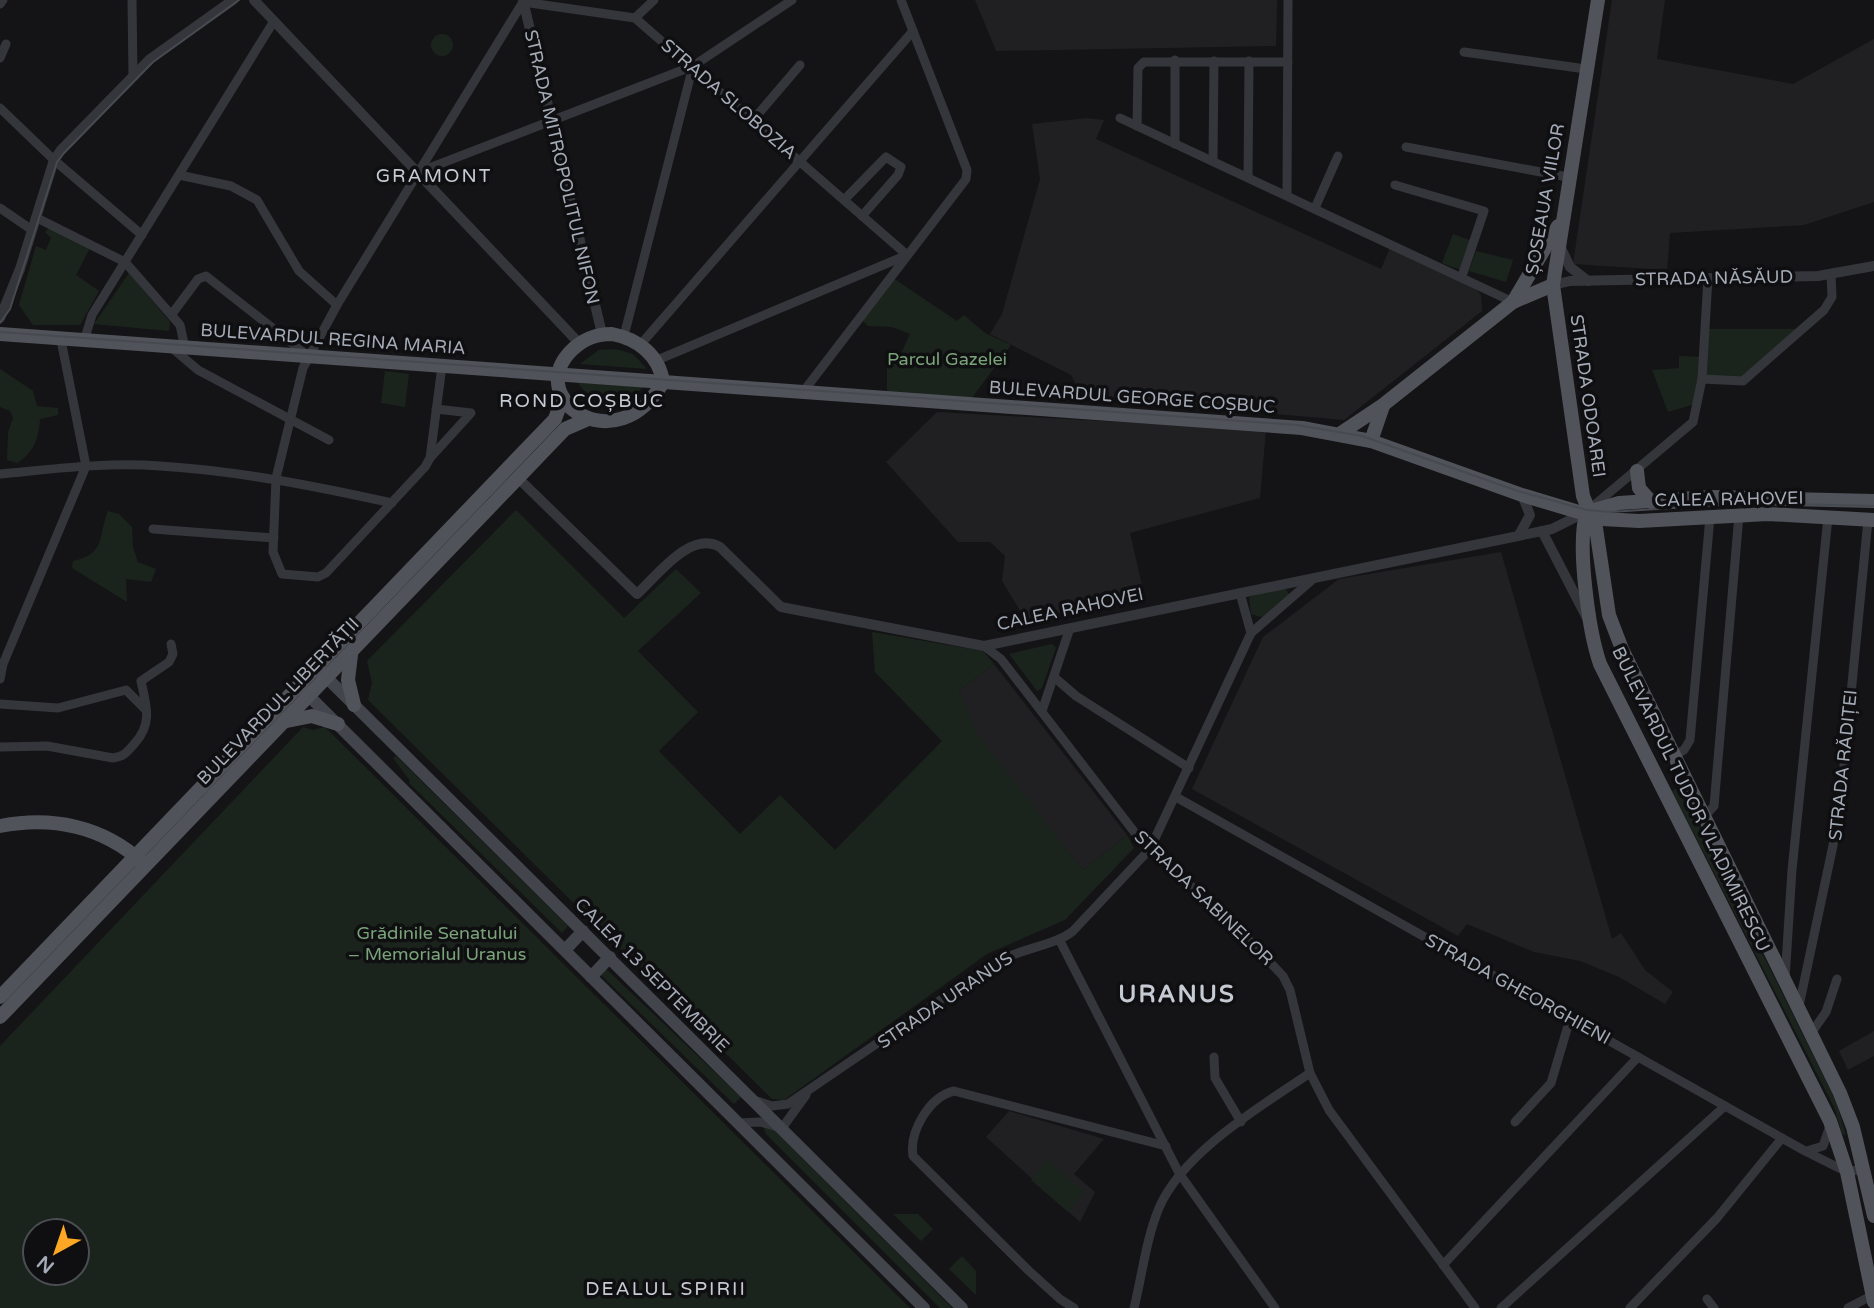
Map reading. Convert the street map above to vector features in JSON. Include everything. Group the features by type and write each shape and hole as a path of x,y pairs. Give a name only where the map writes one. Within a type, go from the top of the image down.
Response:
{"main road":[{"name":"ȘOSEAUA VIILOR","path":"1341,433 1383,405 1513,302 1553,285 1558,239 1598,0"},
{"path":"1513,302 1561,222"},
{"name":"STRADA ODOAREI","path":"1553,285 1587,512"},
{"name":"BULEVARDUL REGINA MARIA","path":"0,334 663,382"},
{"path":"602,334 624,336 641,344 655,361 663,382 644,408 631,417 616,422 588,419 563,397 557,374 563,360 579,343 602,334"},
{"name":"BULEVARDUL GEORGE COȘBUC","path":"663,382 1258,424 1341,433 1371,441 1522,495 1587,512"},
{"name":"BULEVARDUL LIBERTĂȚII","path":"0,1017 140,861 322,673 555,419 563,397"},
{"path":"1371,441 1383,405"},
{"name":"BULEVARDUL LIBERTĂȚII","path":"322,673 351,653 565,429 588,419"},
{"path":"1637,471 1639,488 1651,502"},
{"name":"CALEA RAHOVEI","path":"1587,512 1619,503 1745,497 1874,501"},
{"name":"CALEA RAHOVEI","path":"1587,512 1598,518 1622,521 1738,515 1871,520"},
{"name":"BULEVARDUL TUDOR VLADIMIRESCU","path":"1587,512 1582,529 1590,624 1600,664 1830,1121 1847,1172 1873,1298"},
{"name":"BULEVARDUL TUDOR VLADIMIRESCU","path":"1587,512 1596,528 1615,633 1812,1032 1847,1111 1874,1216"},
{"path":"351,653 348,680 354,705"},
{"name":"CALEA 13 SEPTEMBRIE","path":"322,673 962,1308"},
{"path":"304,692 924,1308"},
{"name":"BULEVARDUL LIBERTĂȚII","path":"0,997 286,721 304,692"},
{"path":"286,721 313,716 338,724"},
{"path":"1664,788 1685,778"},
{"path":"0,827 35,821 72,825 106,837 140,861"},
{"path":"565,950 583,931"},
{"path":"591,977 610,957"}],"street":[{"path":"132,0 133,76"},
{"path":"0,318 37,218 54,160 150,60 233,0"},
{"path":"254,0 579,343"},
{"path":"436,409 471,413 326,573 318,577 282,574 274,555 276,478 288,420 308,356 523,1 635,18 654,0"},
{"path":"419,173 693,66 792,0"},
{"path":"803,392 966,179 967,170 901,0"},
{"path":"1287,195 1288,0"},
{"name":"STRADA MITROPOLITUL NIFON","path":"523,1 602,334"},
{"name":"STRADA SLOBOZIA","path":"635,18 907,255"},
{"path":"85,341 92,315 274,21"},
{"path":"641,344 913,31"},
{"path":"0,58 6,44"},
{"path":"1464,52 1586,69"},
{"path":"1137,126 1140,64 1147,61 1288,62"},
{"path":"1175,61 1175,144"},
{"path":"1213,161 1214,61"},
{"path":"1248,177 1249,61"},
{"path":"753,120 800,65"},
{"path":"624,336 693,66"},
{"path":"0,108 54,160 142,235"},
{"path":"1120,118 1513,302"},
{"path":"1406,147 1568,177"},
{"path":"1314,208 1338,156"},
{"path":"844,200 886,157 901,167 898,175 862,216"},
{"path":"179,175 232,186 257,200 299,271 337,305"},
{"path":"1395,185 1484,211 1462,276"},
{"path":"0,208 32,230"},
{"path":"37,218 125,262 180,325 178,347 198,370 329,440"},
{"path":"1558,239 1570,267 1588,281"},
{"path":"655,361 907,255"},
{"name":"STRADA NĂSĂUD","path":"1553,285 1588,281 1831,275 1874,266"},
{"path":"1702,379 1744,381 1824,310 1832,296 1831,275"},
{"path":"172,314 198,279 206,276 308,356"},
{"path":"1587,512 1693,422 1702,379 1708,278"},
{"path":"0,679 3,664 86,466 61,340"},
{"path":"430,458 442,366"},
{"path":"0,474 86,466 158,466 276,478 392,503"},
{"name":"CALEA RAHOVEI","path":"518,478 637,594 685,550 707,542 720,547 781,607 984,646 1542,531 1564,525 1587,512"},
{"path":"1519,535 1530,515 1522,495"},
{"path":"1704,817 1714,806 1738,515"},
{"path":"1674,756 1684,750 1690,740 1710,517"},
{"path":"1804,984 1798,989 1787,982 1787,948 1828,517"},
{"name":"STRADA RĂDIȚEI","path":"1799,1006 1839,817 1871,520"},
{"path":"153,529 274,538"},
{"path":"1542,531 1590,624"},
{"path":"1275,1308 1179,1173 1060,941 1150,849 1251,633 1315,578"},
{"path":"1240,593 1251,633"},
{"path":"1042,711 1070,628"},
{"path":"0,704 58,708 126,690 169,662 173,654 171,644"},
{"name":"STRADA SABINELOR","path":"984,646 1001,659 1118,813 1150,849 1246,937 1283,976 1290,990 1310,1073 1329,1110 1475,1308"},
{"path":"1054,677 1076,696 1189,768"},
{"path":"0,747 47,746 116,758 125,754 144,732 147,711 141,681"},
{"path":"126,690 147,711"},
{"name":"STRADA GHEORGHIENI","path":"1176,797 1805,1151 1847,1172"},
{"name":"STRADA URANUS","path":"753,1098 778,1106 809,1091 999,961 1035,945 1060,941"},
{"path":"1771,951 1779,956 1787,948"},
{"path":"1812,1032 1826,1012 1837,979"},
{"path":"1515,1122 1553,1079 1570,1018"},
{"path":"1214,1057 1215,1078 1241,1122"},
{"path":"1443,1265 1638,1057"},
{"path":"1134,1308 1158,1211 1179,1173 1241,1122 1310,1073"},
{"name":"STRADA URANUS","path":"782,1128 809,1091"},
{"path":"1074,1308 1026,1268 914,1156 912,1143 920,1125 938,1097 954,1091 1166,1146"},
{"path":"1500,1308 1725,1106"},
{"path":"1805,1151 1823,1146 1830,1121"},
{"path":"738,1123 760,1122 782,1128"},
{"path":"1630,1308 1723,1212 1782,1138"},
{"path":"1847,1172 1863,1169"},
{"path":"1848,1308 1873,1298"},
{"path":"1707,1299 1714,1308"}],"shaded area":[{"path":"975,0 1277,0 1276,46 996,51"},
{"path":"1612,0 1665,0 1657,59 1793,84 1874,39 1874,202 1804,225 1670,233 1667,270 1573,264"},
{"path":"1087,118 1104,120 1096,139 1381,269 1390,248 1475,288 1481,295 1482,311 1344,420 1083,397 1071,375 990,334 1002,314 1040,179 1032,124"},
{"path":"937,412 1266,430 1260,498 1130,533 1143,590 1027,622 1002,581 1005,556 990,542 958,542 886,462"},
{"path":"1501,552 1612,939 1621,933 1645,970 1673,992 1665,1004 1619,977 1580,961 1534,952 1467,924 1458,936 1192,789 1263,637 1339,579"},
{"path":"994,664 1127,835 1083,870 977,735 959,691"},
{"path":"1874,1031 1874,1056 1848,1070 1839,1051"},
{"path":"1009,1111 1104,1139 1074,1174 1095,1192 1080,1222 986,1137"}],"green space":[{"path":"442,34 450,37 453,45 450,53 442,56 434,53 431,45 434,37"},
{"path":"50,227 90,248 76,275 99,291 80,325 33,325 19,305 36,246 46,250 51,238 45,232"},
{"path":"1453,234 1472,241 1461,270 1442,263"},
{"path":"1476,251 1513,260 1506,282 1469,271"},
{"path":"129,273 170,322 169,331 94,324"},
{"name":"Parcul Gazelei","path":"890,276 957,321 964,315 985,333 1011,345 971,399 887,392 887,361 898,360 910,334 892,327 868,326 859,317"},
{"path":"1706,329 1803,329 1743,381 1702,379 1698,403 1668,412 1652,370 1679,368 1679,356 1704,357"},
{"path":"616,349 633,354 647,369 580,364 599,350"},
{"path":"0,369 33,391 37,406 58,408 58,415 40,419 34,444 28,454 17,463 7,460 8,432 13,418 10,411 0,407"},
{"path":"385,371 409,374 405,407 381,403"},
{"path":"578,383 643,387 627,399 609,402 593,397"},
{"path":"516,510 624,618 676,569 701,593 638,651 698,712 659,751 740,834 780,795 835,850 942,741 875,672 872,632 983,651 994,664 959,691 978,735 1083,870 1127,835 1134,848 1065,920 987,954 784,1100 772,1099 368,700 372,683 367,661"},
{"path":"108,511 119,514 132,527 133,547 138,562 156,569 151,582 126,579 127,602 72,568 73,561 84,558 96,549"},
{"path":"1285,587 1289,595 1264,618 1251,614 1249,597"},
{"path":"1052,644 1056,648 1042,688 1037,691 1009,654"},
{"name":"Grădinile Senatului – Memorialul Uranus","path":"303,727 313,730 325,727 910,1308 0,1308 0,1046"},
{"path":"396,756 568,926 562,933 409,783 393,758"},
{"path":"1679,787 1836,1101 1846,1135 1842,1134 1835,1109 1672,791"},
{"path":"605,968 741,1097 734,1104 600,974"},
{"path":"771,1127 952,1308 940,1308 765,1133 764,1128"},
{"path":"1048,1160 1085,1192 1068,1212 1031,1180"},
{"path":"893,1214 918,1214 933,1229 921,1241"},
{"path":"962,1256 976,1271 976,1295 949,1269"}],"tram line":[{"path":"0,323 10,309 57,162 153,62 239,0"},
{"path":"0,332 1297,425 1362,436 1518,491 1587,510 1610,512 1751,503 1874,506"}],"district":[{"name":"GRAMONT","path":"434,176"},
{"name":"ROND COȘBUC","path":"582,401"},
{"name":"URANUS","path":"1177,994"},
{"name":"DEALUL SPIRII","path":"666,1289"}]}
